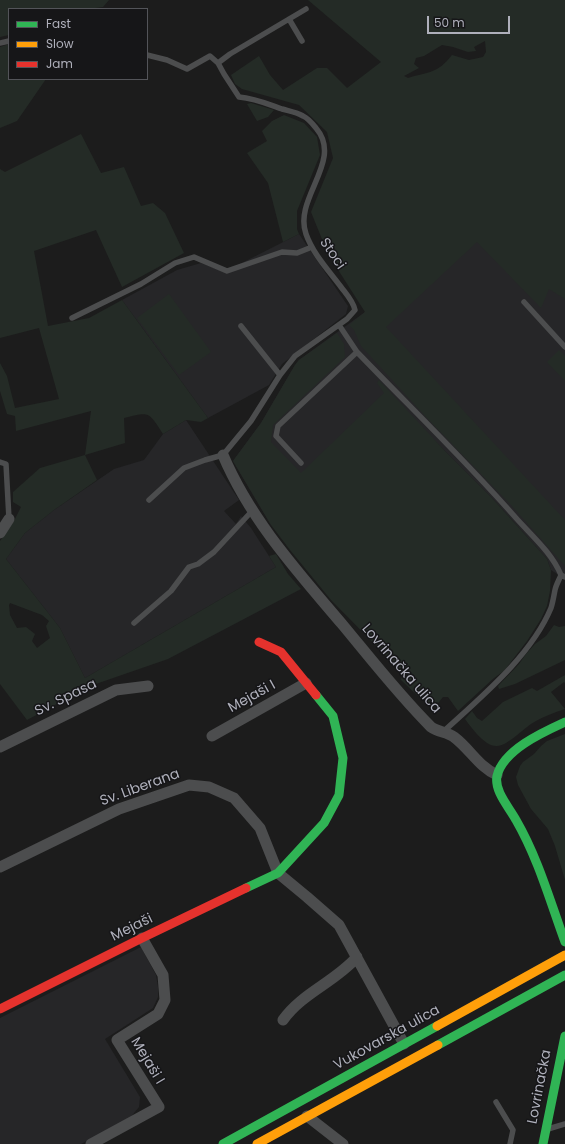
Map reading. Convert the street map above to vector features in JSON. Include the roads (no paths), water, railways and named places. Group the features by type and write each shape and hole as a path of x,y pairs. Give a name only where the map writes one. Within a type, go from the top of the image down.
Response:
{"street":[{"name":"Lovrinačka ulica","path":"223,455 228,468 252,511 287,559 386,679 431,727 455,738 484,767 497,775"},
{"path":"0,532 9,518"},
{"path":"259,642 281,652 332,716 343,758 339,795 324,823 278,873"},
{"name":"Mejaši I","path":"212,736 306,683"},
{"name":"Sv. Spasa","path":"0,748 116,690 148,686"},
{"path":"565,722 534,737 519,747 500,767 496,781 497,787 517,821 533,854 565,942"},
{"name":"Sv. Liberana","path":"0,867 119,809 189,785 209,786 234,798 260,828 278,873 339,925 404,1044"},
{"name":"Mejaši","path":"0,1009 142,938 278,873"},
{"name":"Mejaši I","path":"91,1144 158,1107 117,1040 158,1014 165,1000 163,975 142,938"},
{"name":"Vukovarska ulica","path":"223,1144 565,955"},
{"path":"283,1020 293,1007 302,999 347,968 357,957"},
{"path":"257,1144 565,975"},
{"name":"Lovrinačka","path":"543,1144 565,1036"},
{"path":"307,1116 343,1144"}],"lane":[{"path":"148,55 167,60 187,69 210,56 218,63 230,54 306,9"},
{"path":"289,19 302,41"},
{"name":"Stoci","path":"218,63 239,96 262,101 303,116 321,133 325,151 324,159 305,210 304,222 306,234 312,246 354,306 355,310 352,315 339,325 295,356 280,375 251,421 223,455"},
{"path":"72,318 141,284 175,263 194,257 227,271 282,252 297,253 312,246"},
{"path":"524,302 565,347"},
{"path":"339,325 357,352 505,506 547,553 563,576 555,588 552,607 525,651 510,668 443,732"},
{"path":"241,326 280,375"},
{"path":"301,463 276,436 278,426 357,352"},
{"path":"149,500 184,468 223,455"},
{"path":"0,462 6,464 9,518"},
{"path":"134,623 171,591 189,566 198,564 214,552 252,511"},
{"path":"496,1102 512,1130 510,1144"},
{"path":"546,1130 565,1124"}]}
